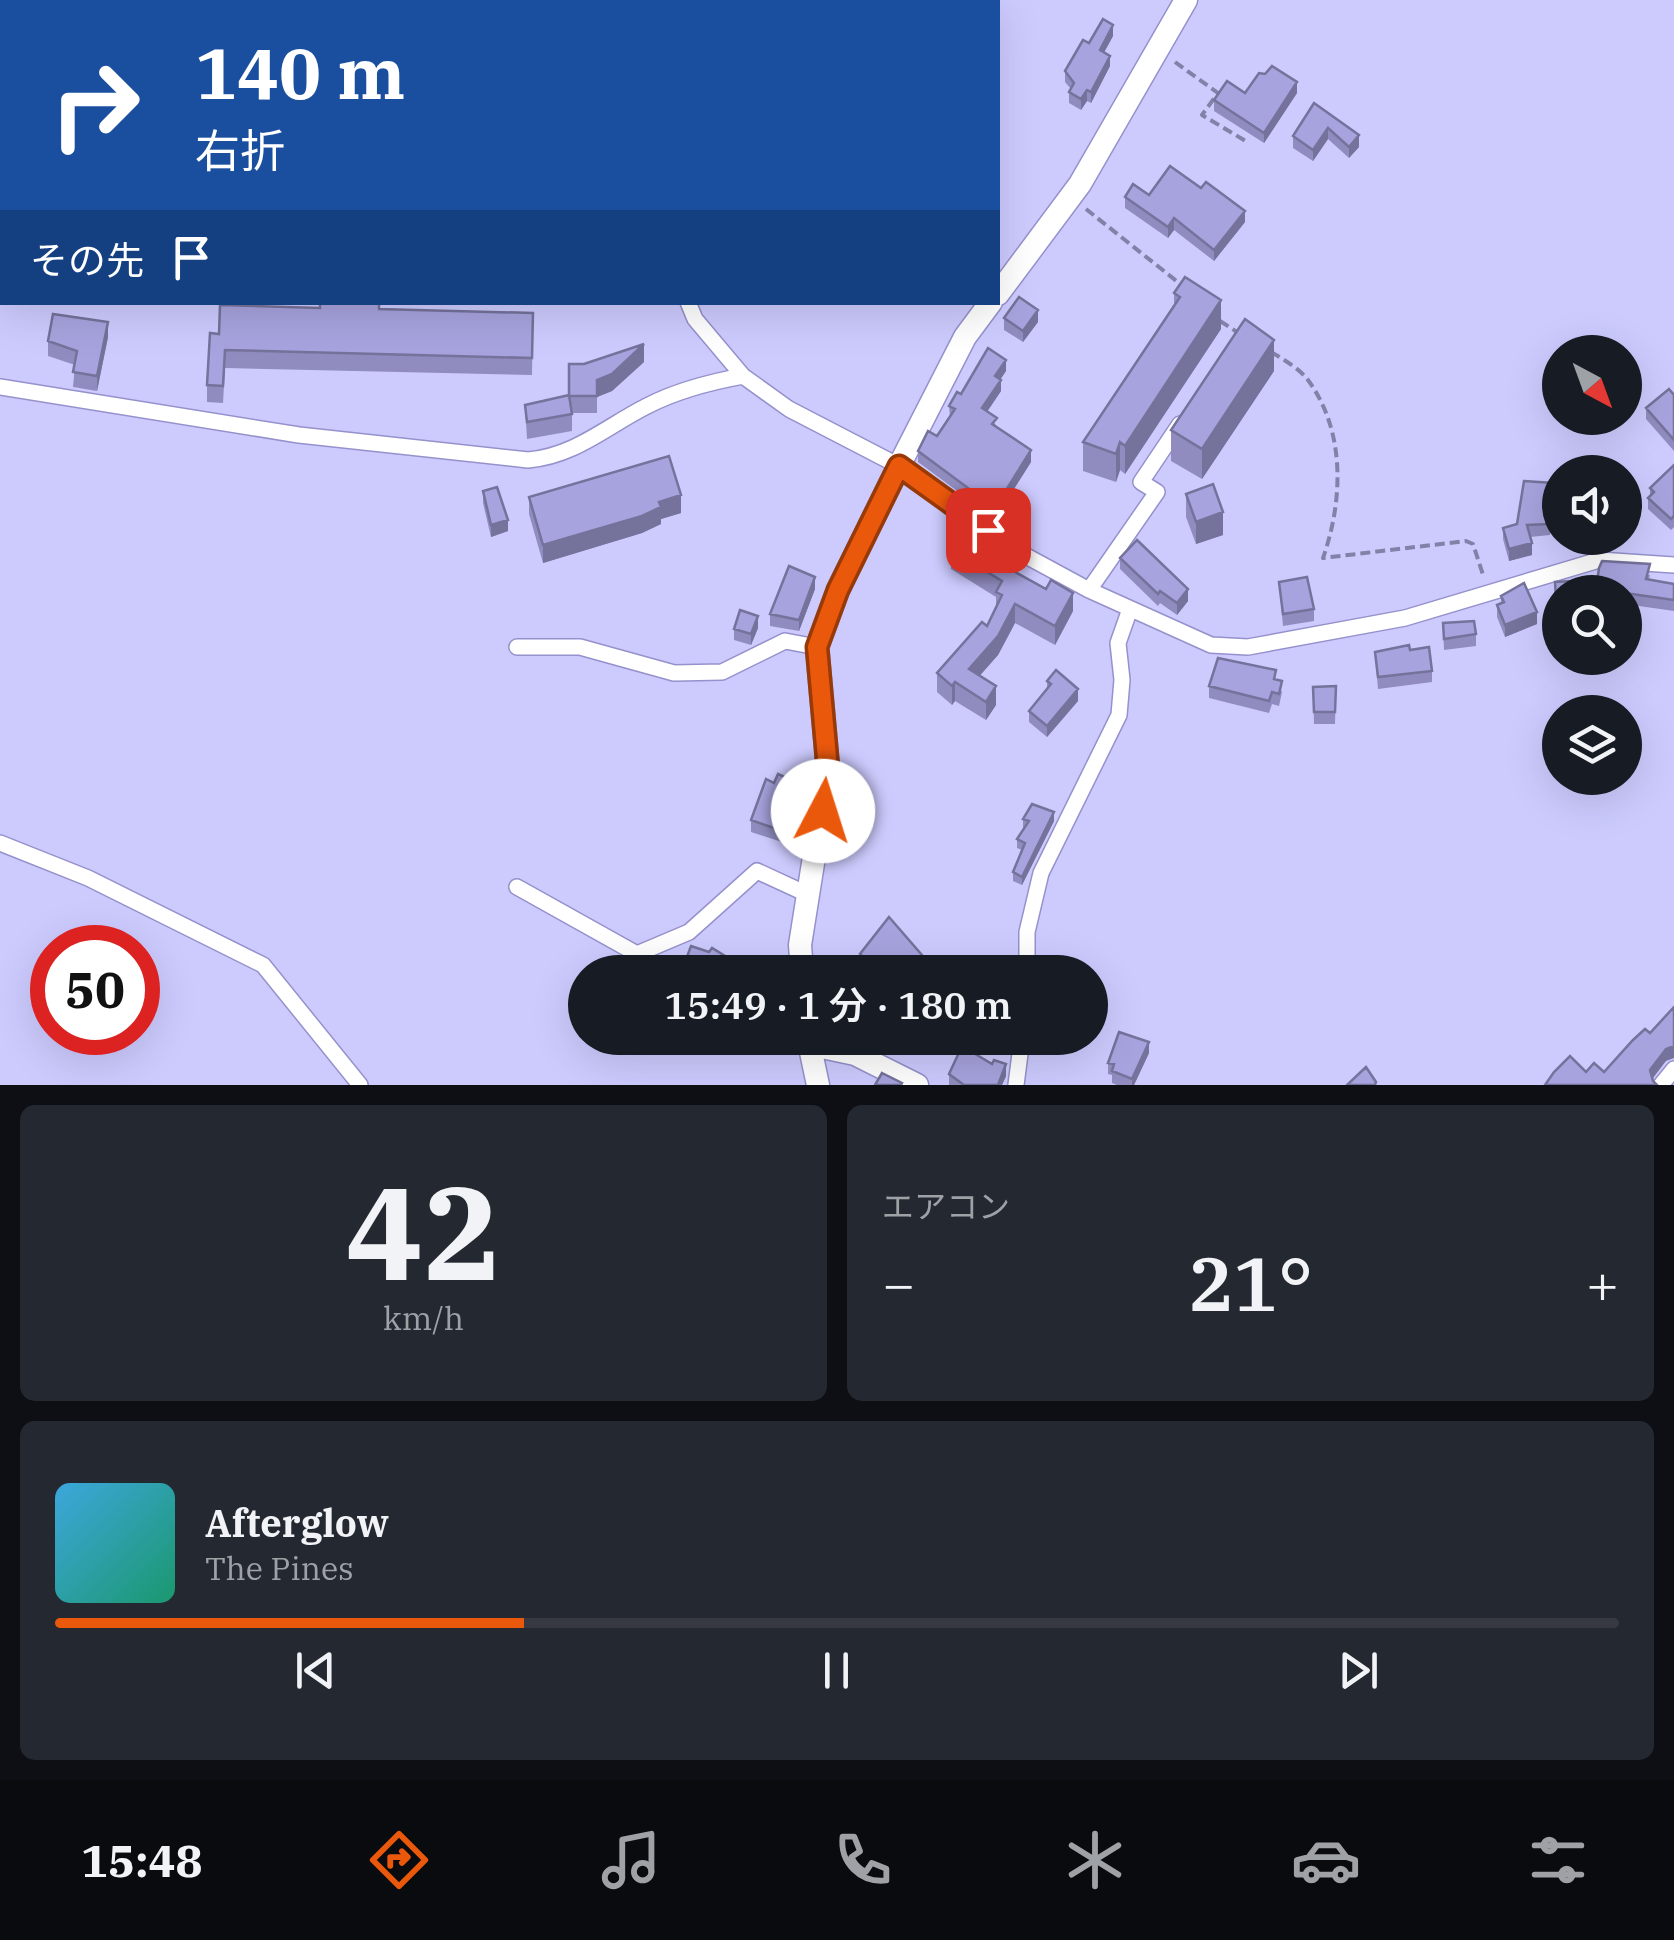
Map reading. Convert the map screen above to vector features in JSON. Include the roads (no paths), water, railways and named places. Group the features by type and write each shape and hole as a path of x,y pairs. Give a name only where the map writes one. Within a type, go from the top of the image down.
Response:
{"main road":[{"path":"1000,291 1070,198 1186,0"},
{"path":"801,955 828,769 817,647 838,590 899,466 965,337 989,305"},
{"path":"811,1055 818,1085"},
{"path":"857,1055 918,1085"}],"street":[{"path":"689,305 695,319 744,376 789,409 899,466 1017,551 1088,590 1211,645 1248,647 1406,618 1600,560 1674,565"},
{"path":"0,387 299,435 528,460 561,456 648,406 698,384 744,376"},
{"path":"1088,590 1157,492 1141,482 1186,416"},
{"path":"1027,955 1027,932 1041,873 1118,715 1122,680 1118,643 1130,609"},
{"path":"517,647 580,647 674,673 722,672 786,641 817,647"},
{"path":"0,843 88,878 264,965 360,1085"},
{"path":"517,887 637,954 689,932 756,871 808,895"},
{"path":"1016,1085 1020,1055"},
{"path":"1661,1085 1674,1070"}]}
